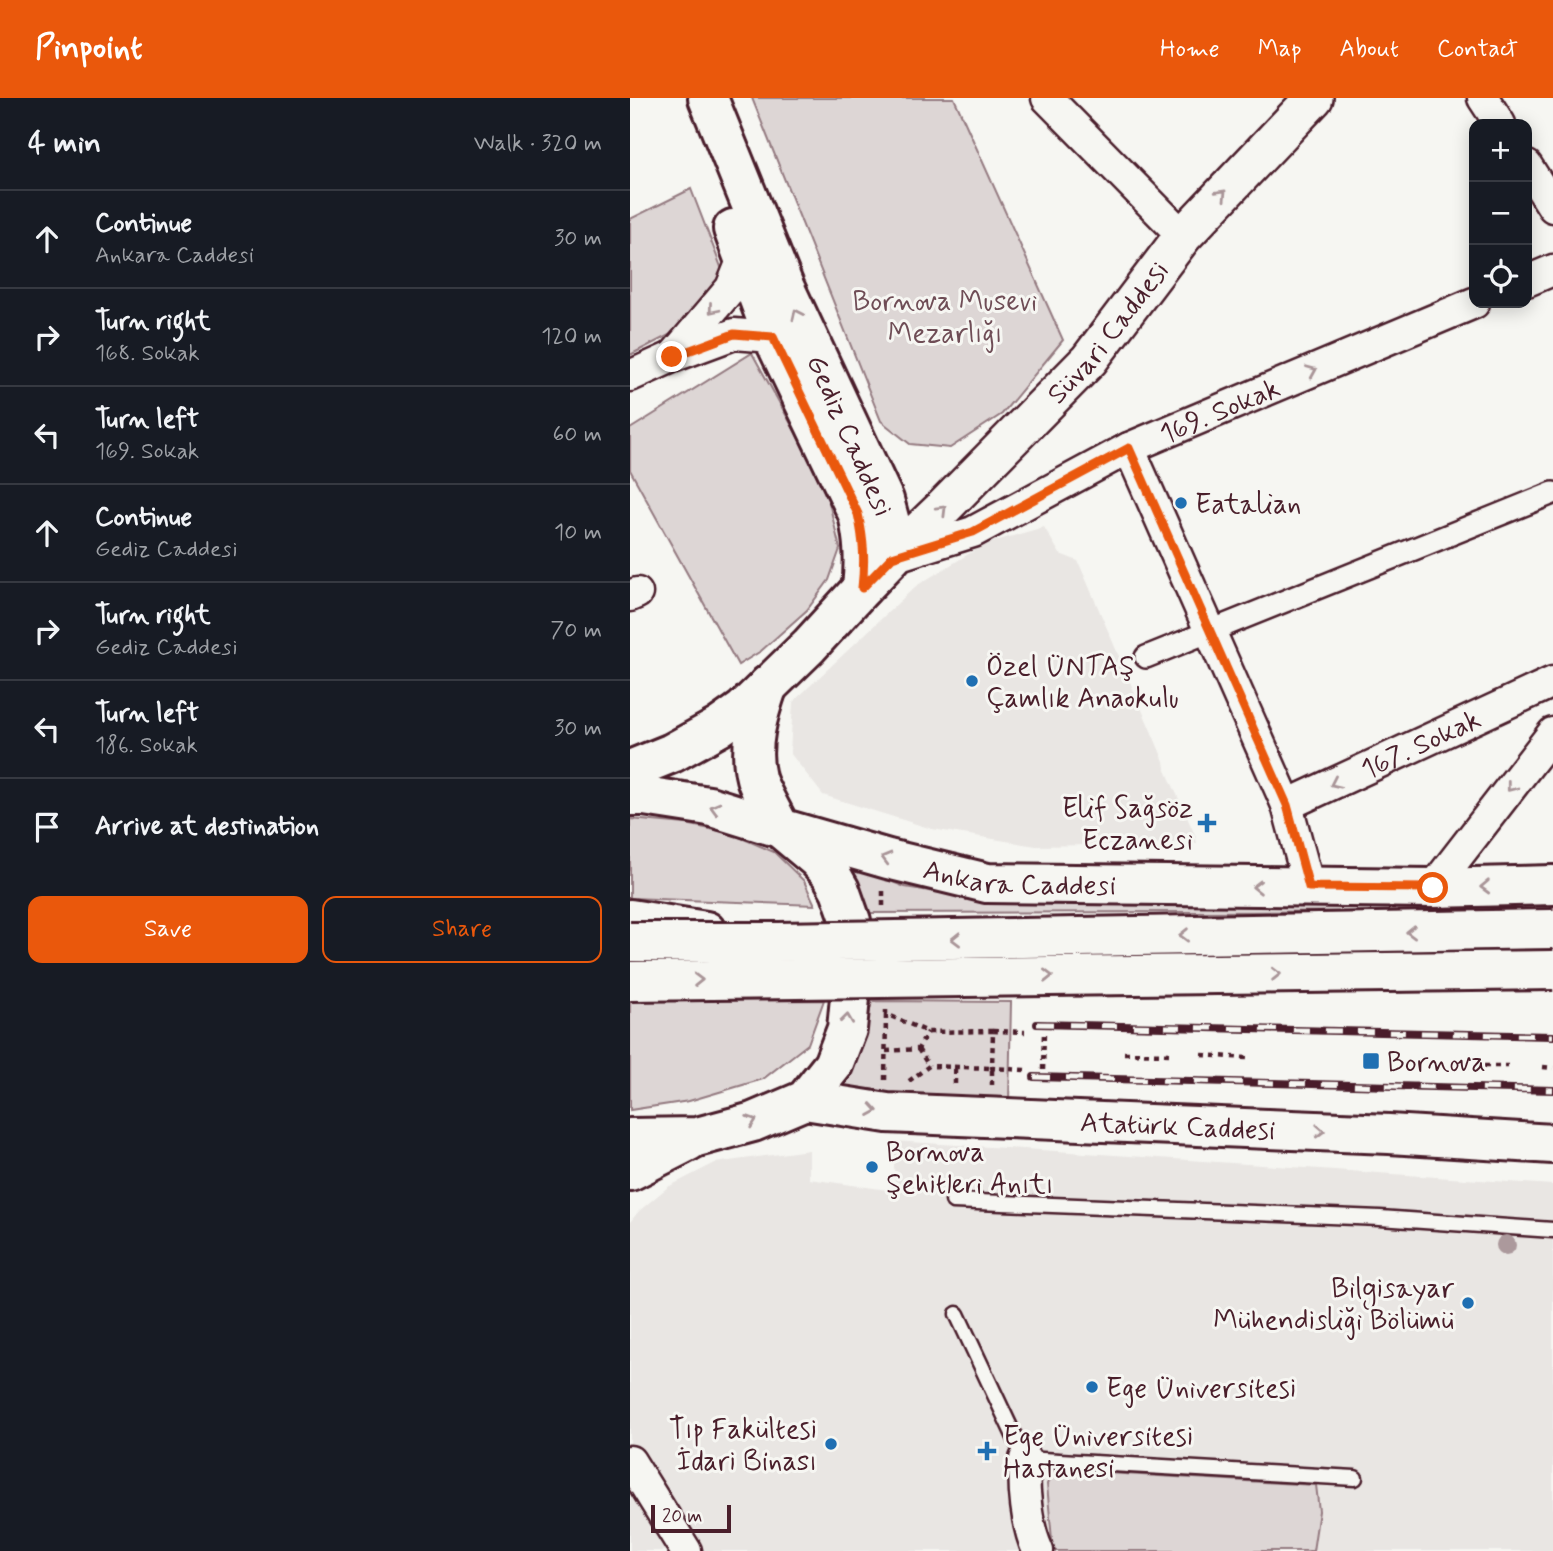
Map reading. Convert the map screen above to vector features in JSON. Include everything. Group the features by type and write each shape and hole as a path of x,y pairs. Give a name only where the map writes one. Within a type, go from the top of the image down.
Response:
{"main road":[{"name":"Gediz Caddesi","path":"681,98 773,337 858,514 864,539 862,588"},
{"name":"Gediz Caddesi","path":"708,98 784,286 884,500 894,537 892,557"},
{"path":"630,770 672,752 719,727 743,710 809,646 892,557"},
{"path":"630,1171 697,1137 753,1122 805,1100 833,1065 847,1029 854,956 851,921 840,890 817,859 780,828 756,779 753,746 768,685"},
{"name":"Ankara Caddesi","path":"630,796 709,806 882,857 987,883 1433,888 1553,885"},
{"path":"630,919 778,942"},
{"name":"Ankara Caddesi","path":"630,942 1553,929"},
{"path":"630,981 1553,971"},
{"name":"Atatürk Caddesi","path":"805,1100 1553,1144"},
{"path":"630,1138 697,1137"}],"street":[{"path":"1047,98 1183,236"},
{"name":"Süvari Caddesi","path":"892,557 1089,360 1183,236 1314,98"},
{"path":"1482,98 1497,119"},
{"path":"1532,174 1553,207"},
{"path":"672,357 731,288 744,256"},
{"path":"1532,279 1553,270"},
{"name":"169. Sokak","path":"892,557 973,532 1129,448 1469,305"},
{"path":"630,376 734,334 773,337"},
{"path":"1129,448 1287,805 1309,887"},
{"path":"1146,657 1553,493"},
{"name":"167. Sokak","path":"1287,805 1553,682"},
{"path":"1433,888 1553,733"},
{"path":"1025,1459 1023,1481 1032,1539 1038,1551"},
{"path":"630,1461 686,1551"}],"lane":[{"path":"1451,951 1553,950"},
{"path":"953,1201 1380,1218 1553,1230"},
{"path":"957,1314 1025,1459 1354,1478"}],"path":[{"path":"885,1105 886,1014"},
{"path":"992,1068 993,1031 1025,1032"},
{"path":"918,1049 928,1032"},
{"path":"1043,1070 1044,1032"},
{"path":"886,1051 918,1049"},
{"path":"918,1049 929,1066"},
{"path":"1124,1053 1170,1054"},
{"path":"1202,1055 1247,1058"},
{"path":"885,1105 929,1066 1025,1070"},
{"path":"1464,1066 1508,1066"},
{"path":"1543,1067 1553,1068"}],"shaded area":[{"name":"Özel ÜNTAŞ Çamlık Anaokulu","path":"1044,527 1060,554 1078,561 1197,843 1036,846 932,829 823,795 790,753 793,702 916,586 985,544"},
{"name":"Ege Üniversitesi","path":"893,1141 1553,1185 1553,1551 630,1551 630,1222 668,1187 715,1163 809,1150 809,1179 895,1191"}],"green space":[{"name":"Bornova Musevi Mezarlığı","path":"752,98 954,98 1063,340 1002,414 950,448 910,444 881,421"},
{"path":"691,189 726,280 681,329 630,355 630,219"},
{"path":"752,353 828,498 840,549 829,580 807,610 761,651 738,665 630,470 630,429"},
{"path":"630,819 686,824 730,833 774,852 804,881 815,905 630,898"},
{"path":"843,862 905,887 979,899 1553,897 1553,911 864,913"},
{"path":"824,1000 808,1044 763,1079 689,1101 630,1110 630,1001"},
{"path":"872,1001 1011,1002 1009,1103 840,1089 864,1037"},
{"path":"1055,1470 1316,1485 1319,1511 1313,1551 1053,1551 1047,1484"}],"railway":[{"path":"1037,1024 1553,1036"},
{"path":"1034,1077 1553,1090"}],"place":[{"name":"Eatalian","path":"1181,503"},
{"name":"Özel ÜNTAŞ Çamlık Anaokulu","path":"972,681"},
{"name":"Elif Sağsöz Eczanesi","path":"1207,823"},
{"name":"Bornova","path":"1371,1061"},
{"name":"Bornova Şehitleri Anıtı","path":"872,1167"},
{"name":"Bilgisayar Mühendisliği Bölümü","path":"1468,1303"},
{"name":"Ege Üniversitesi","path":"1092,1387"},
{"name":"Tıp Fakültesi İdari Binası","path":"831,1444"},
{"name":"Ege Üniversitesi Hastanesi","path":"987,1451"}],"route":[{"path":"672,357 734,334 773,337 858,514 864,539 862,588 892,557 973,532 1129,448 1287,805 1309,887 1433,888"}]}
